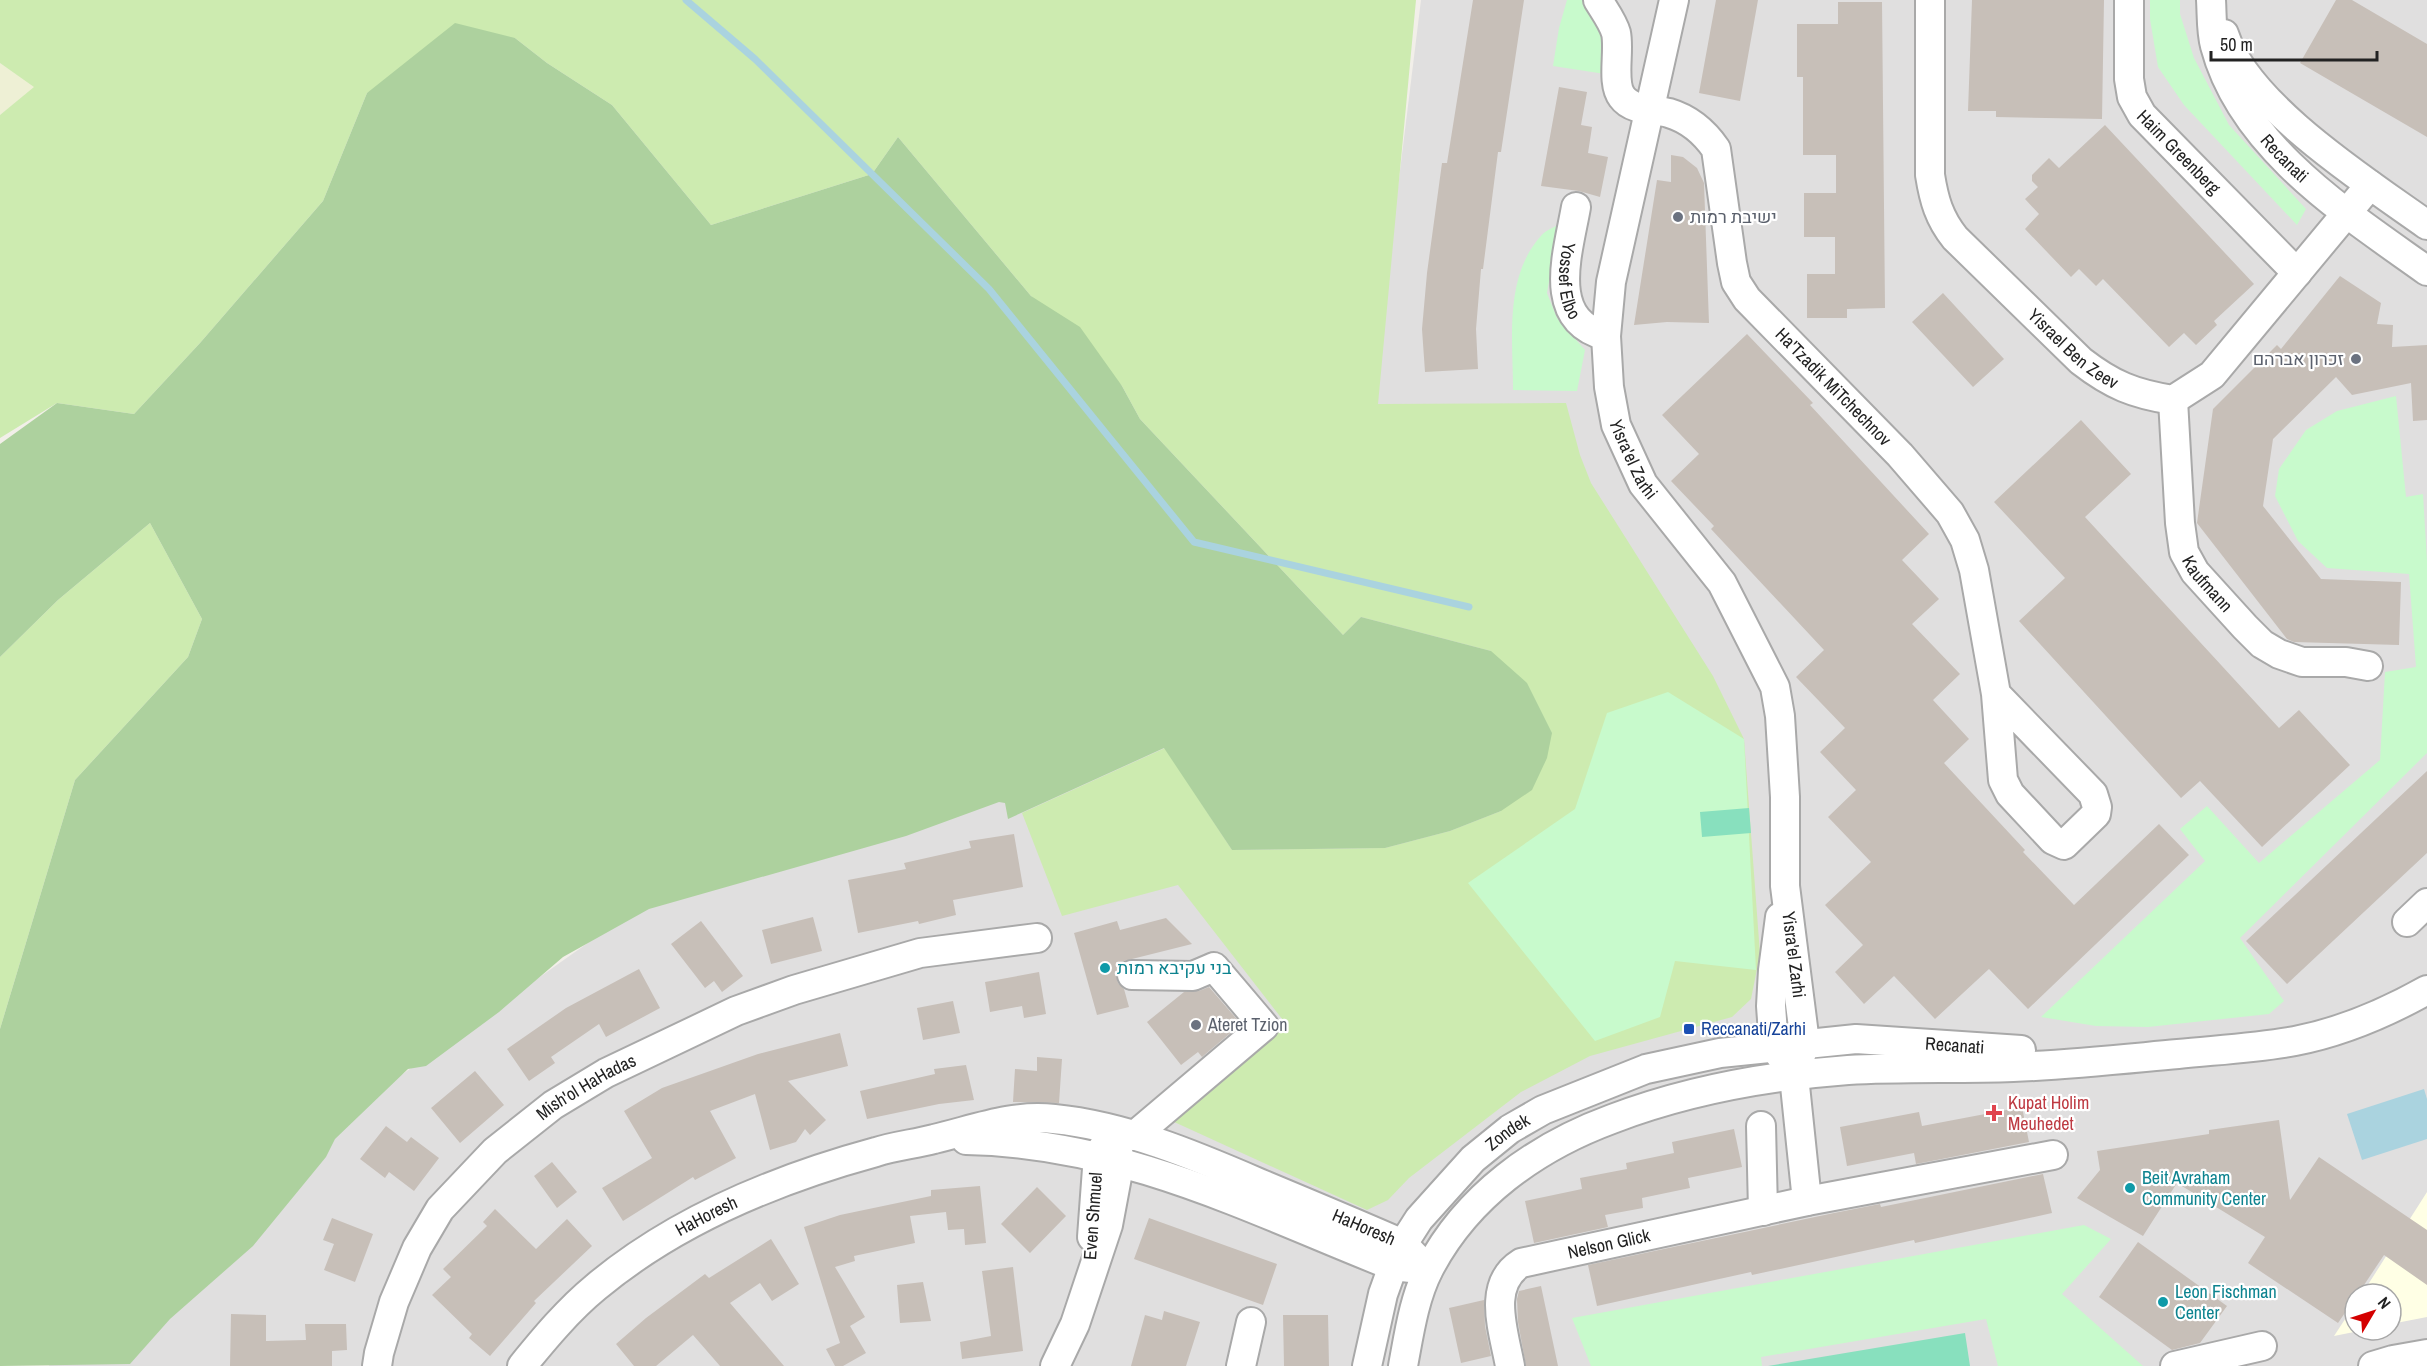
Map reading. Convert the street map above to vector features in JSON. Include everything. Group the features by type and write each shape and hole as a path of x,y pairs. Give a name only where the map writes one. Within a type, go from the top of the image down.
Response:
{"street":[{"name":"Ha'Tzadik MiTchechnov","path":"1598,0 1615,30 1618,52 1617,86 1622,98 1631,105 1670,113 1688,122 1707,135 1716,150 1736,282 1747,300 1880,434 1943,504 1965,540 1974,570 1996,694 2003,780 2010,794 2053,840 2064,845 2096,814 2097,807 2093,794 1996,694"},
{"name":"Yisra'el Zarhi","path":"1674,0 1611,282 1606,336 1609,387 1616,425 1643,483 1722,583 1775,687 1780,716 1785,797 1785,886 1805,1043 1794,1076"},
{"name":"Yisrael Ben Zeev","path":"1930,0 1930,175 1934,200 1943,223 1955,238 2081,361 2103,378 2122,388 2148,396 2173,400"},
{"name":"Haim Greenberg","path":"2129,0 2129,79 2132,97 2142,115 2296,273"},
{"name":"Recanati","path":"2212,0 2228,47 2255,85 2283,117 2370,185 2427,225"},
{"name":"Recanati","path":"2212,0 2214,43 2223,74 2246,115 2269,143 2346,213 2427,271"},
{"path":"2173,400 2212,375 2370,185"},
{"name":"Yossef Elbo","path":"1576,207 1565,277 1567,301 1578,322 1593,333 1606,336"},
{"name":"Kaufmann","path":"2173,400 2180,523 2184,552 2195,572 2262,644 2279,654 2302,662 2346,662 2368,666"},
{"name":"Yisra'el Zarhi","path":"1774,1047 1771,1006 1773,970 1785,886"},
{"name":"Mish'ol HaHadas","path":"377,1366 393,1302 417,1248 440,1209 495,1151 553,1105 606,1073 736,1011 794,990 920,953 1037,938"},
{"name":"Even Shmuel","path":"1055,1366 1075,1324 1086,1293 1109,1158 1124,1133 1264,1026 1215,967 1193,976 1132,975"},
{"name":"Recanati","path":"1794,1076 1849,1070 2016,1067 2134,1058 2296,1041 2378,1016 2427,990"},
{"name":"Recanati","path":"1774,1047 1856,1039 2134,1058"},
{"path":"1774,1047 1794,1076 1807,1201"},
{"name":"Zondek","path":"1368,1366 1383,1294 1398,1255 1442,1191 1473,1159 1510,1129 1543,1110 1646,1069 1720,1053 1774,1047"},
{"name":"Zondek","path":"1403,1366 1416,1305 1428,1270 1461,1223 1497,1185 1530,1158 1559,1141 1657,1102 1726,1085 1794,1076"},
{"name":"HaHoresh","path":"522,1366 540,1344 595,1288 662,1240 708,1215 820,1169 877,1151 933,1140 1003,1121 1031,1118 1054,1119 1124,1133 1195,1156 1428,1270"},
{"path":"1761,1126 1763,1211"},
{"name":"HaHoresh","path":"933,1140 1022,1143 1109,1158 1158,1172 1398,1255"},
{"name":"Nelson Glick","path":"1510,1366 1499,1298 1502,1282 1511,1270 1521,1263 1807,1201 2053,1155"},
{"path":"1241,1366 1251,1322"},
{"path":"2175,1366 2262,1346"},
{"path":"2373,1366 2427,1354"}],"shaded area":[{"path":"1421,0 2427,0 2427,1366 49,1366 68,1311 664,889 1346,610"},
{"path":"0,63 35,87 0,115"},
{"path":"2427,1192 2427,1317 2403,1322 2403,1282 2370,1282"},
{"path":"2343,1322 2343,1334 2334,1336"}],"green space":[{"path":"0,0 1416,0 1378,404 1566,403 1580,455 1591,483 1713,676 1744,739 1760,954 1751,999 1732,1017 1590,1056 1521,1092 1409,1178 1388,1200 1367,1210 1172,1121 1286,1024 1178,885 1062,916 1022,813 1165,748 1232,850 1385,848 1450,831 1501,811 1491,651 1361,617 1343,635 1140,419 1122,386 1031,296 898,137 872,174 711,225 612,105 547,63 515,38 367,93 323,201 200,343 134,414 57,403 0,438 0,115 34,87 0,63"},
{"path":"1567,0 1584,0 1605,39 1605,74 1553,66 1559,28"},
{"path":"2150,0 2180,0 2180,14 2194,58 2229,125 2306,209 2297,225 2184,105 2158,67 2150,19"},
{"path":"455,23 515,38 547,63 612,105 711,225 872,174 898,137 1031,296 1080,327 1122,386 1140,419 1343,635 1361,617 1491,651 1527,683 1552,733 1547,758 1532,790 1501,811 1450,831 1385,848 1232,850 1164,748 1008,819 1005,803 999,802 906,836 649,909 563,957 499,1012 426,1066 408,1069 335,1139 326,1157 253,1246 170,1319 130,1364 0,1366 0,1029 75,780 188,657 202,619 150,523 58,600 0,657 0,444 57,403 134,414 200,343 323,201 367,93"},
{"path":"1559,224 1547,293 1557,318 1585,350 1577,391 1513,390 1513,310 1521,271 1529,253 1542,235"},
{"path":"2396,396 2406,497 2423,494 2427,561 2427,753 2240,938 2284,1001 2269,1014 2148,1027 2096,1026 2041,1017 2205,861 2180,829 2207,806 2259,863 2380,760 2385,672 2416,667 2409,574 2327,568 2298,541 2275,496 2279,469 2306,430 2337,411"},
{"path":"150,523 202,619 188,657 75,780 0,1029 0,657 58,600"},
{"path":"1668,692 1744,739 1756,970 1675,961 1660,1017 1595,1041 1468,883 1575,809 1607,713"},
{"path":"1749,808 1751,833 1702,837 1700,812"},
{"path":"2084,1225 2111,1239 2062,1294 2143,1366 1998,1366 1986,1319 1761,1357 1762,1366 1591,1366 1572,1318"},
{"path":"1965,1333 1970,1366 1768,1366"}],"water":[{"path":"2424,1089 2427,1099 2427,1139 2362,1160 2347,1114"}],"building":[{"path":"1473,0 1524,0 1501,152 1498,152 1483,269 1481,269 1476,329 1478,369 1425,372 1422,329 1427,273 1442,163 1447,163"},
{"path":"1716,0 1758,0 1740,101 1699,93"},
{"path":"1972,0 2104,0 2102,119 1996,117 1996,111 1968,111"},
{"path":"2336,0 2352,0 2427,44 2427,137 2300,63"},
{"path":"1838,2 1882,2 1885,308 1847,309 1847,318 1807,318 1807,274 1835,274 1835,237 1804,237 1804,193 1836,193 1836,155 1803,155 1803,77 1797,77 1797,24 1838,24"},
{"path":"1559,87 1587,92 1581,125 1592,127 1588,153 1608,157 1600,197 1579,191 1541,186"},
{"path":"2105,125 2254,284 2214,321 2217,325 2196,345 2184,333 2169,347 2103,279 2096,286 2079,269 2071,277 2025,229 2039,214 2025,199 2038,187 2032,181 2032,175 2049,158 2059,168"},
{"name":"ישיבת רמות","path":"1671,155 1683,157 1697,168 1704,183 1709,323 1667,322 1634,325 1657,180 1671,182"},
{"path":"2340,276 2381,303 2377,324 2393,325 2392,347 2427,345 2427,420 2413,421 2411,383 2352,395 2336,377 2273,439 2263,506 2321,579 2401,582 2399,645 2294,642 2287,639 2197,523 2213,409 2277,345 2281,349"},
{"path":"1943,293 2004,359 1973,387 1912,322"},
{"path":"1747,334 1813,403 1810,405 1929,534 1902,560 1939,599 1912,624 1960,674 1933,700 1969,739 1944,763 2025,850 2023,852 2074,905 2159,824 2189,855 2028,1009 1989,969 1935,1019 1894,976 1864,1004 1835,972 1863,945 1825,905 1871,862 1828,817 1856,790 1820,752 1845,728 1796,677 1824,650 1711,529 1714,526 1671,481 1699,454 1662,415"},
{"path":"2081,420 2131,474 2085,517 2279,728 2299,710 2350,765 2262,847 2200,781 2181,798 2019,621 2065,578 1994,502"},
{"path":"2427,771 2427,853 2287,984 2246,941"},
{"path":"1014,834 1023,887 953,900 956,915 919,924 918,921 858,933 848,880 906,869 904,863 971,848 969,841"},
{"path":"813,917 822,951 771,964 762,930"},
{"name":"בני עקיבא רמות","path":"1166,918 1192,944 1124,961 1118,967 1116,975 1118,983 1124,989 1129,1007 1097,1015 1074,933 1117,921 1120,930"},
{"path":"701,921 743,976 722,992 714,981 705,988 671,944"},
{"path":"639,969 660,1008 606,1037 599,1024 551,1057 555,1063 529,1081 507,1049 566,1008"},
{"path":"1039,972 1046,1014 1024,1018 1022,1006 990,1012 985,982"},
{"name":"Ateret Tzion","path":"1209,987 1241,1024 1202,1057 1198,1052 1181,1065 1147,1022 1184,992 1199,991"},
{"path":"953,1001 960,1033 923,1040 917,1008"},
{"path":"840,1033 848,1066 788,1081 826,1120 810,1135 805,1129 796,1142 770,1150 755,1094 710,1111 736,1158 695,1180 693,1177 623,1221 602,1188 652,1158 624,1111 662,1088 758,1054"},
{"path":"1037,1057 1062,1059 1059,1103 1013,1102 1015,1069 1037,1071"},
{"path":"966,1065 974,1100 939,1104 867,1119 860,1091 935,1074 934,1069"},
{"path":"475,1071 504,1105 460,1143 431,1108"},
{"path":"2022,1107 2029,1142 1916,1164 1914,1153 1847,1166 1840,1127 1919,1112 1922,1126"},
{"path":"2279,1120 2290,1200 2319,1157 2427,1230 2427,1285 2384,1255 2366,1282 2343,1282 2343,1316 2338,1323 2248,1263 2265,1237 2177,1183 2143,1236 2077,1198 2100,1170 2097,1151 2209,1134 2209,1130"},
{"path":"386,1126 407,1142 411,1137 439,1158 414,1191 389,1172 385,1178 360,1159"},
{"path":"1734,1129 1742,1167 1688,1178 1690,1188 1642,1198 1643,1208 1605,1215 1608,1227 1534,1243 1525,1201 1582,1189 1580,1178 1627,1169 1626,1163 1674,1153 1672,1142"},
{"path":"552,1162 577,1192 557,1208 534,1176"},
{"path":"2043,1174 2052,1213 1752,1275 1751,1272 1597,1306 1588,1265 1834,1213 1880,1204 1881,1207"},
{"path":"980,1186 986,1243 965,1245 964,1229 948,1230 946,1212 910,1216 915,1243 854,1256 855,1261 835,1267 865,1317 850,1326 866,1353 843,1366 835,1366 826,1349 840,1343 804,1227 840,1215 931,1196 931,1190"},
{"path":"1037,1187 1066,1216 1030,1253 1001,1224"},
{"path":"495,1209 536,1249 567,1219 592,1246 534,1301 536,1303 490,1356 469,1338 472,1334 432,1295 451,1277 443,1269 487,1226 483,1222"},
{"path":"332,1218 373,1234 355,1282 324,1270 334,1244 323,1240"},
{"path":"1149,1218 1277,1264 1263,1305 1134,1259"},
{"path":"771,1239 799,1284 772,1301 760,1283 730,1303 784,1366 720,1366 693,1335 656,1366 634,1366 616,1344 646,1318 705,1274 709,1278"},
{"name":"Leon Fischman Center","path":"2138,1242 2227,1306 2200,1343 2172,1350 2099,1297"},
{"path":"1013,1267 1023,1351 962,1359 960,1342 991,1336 982,1271"},
{"path":"923,1282 931,1321 900,1323 897,1285"},
{"path":"1541,1286 1558,1366 1526,1366 1518,1322 1517,1299 1519,1291"},
{"path":"1484,1300 1485,1326 1491,1356 1461,1363 1449,1308"},
{"path":"1164,1311 1200,1322 1186,1366 1131,1366 1145,1315 1162,1320"},
{"path":"231,1314 266,1315 266,1341 306,1340 305,1324 346,1324 347,1350 332,1351 332,1366 230,1366"},
{"path":"1283,1315 1328,1315 1329,1366 1284,1366"}],"waterway":[{"path":"686,0 755,59 989,289 1194,542 1469,607"}],"place":[{"name":"ישיבת רמות","path":"1678,217"},
{"name":"זכרון אברהם","path":"2356,359"},
{"name":"בני עקיבא רמות","path":"1105,968"},
{"name":"Ateret Tzion","path":"1196,1025"},
{"name":"Reccanati/Zarhi","path":"1689,1029"},
{"name":"Kupat Holim Meuhedet","path":"1994,1113"},
{"name":"Beit Avraham Community Center","path":"2130,1188"},
{"name":"Leon Fischman Center","path":"2163,1302"}]}
